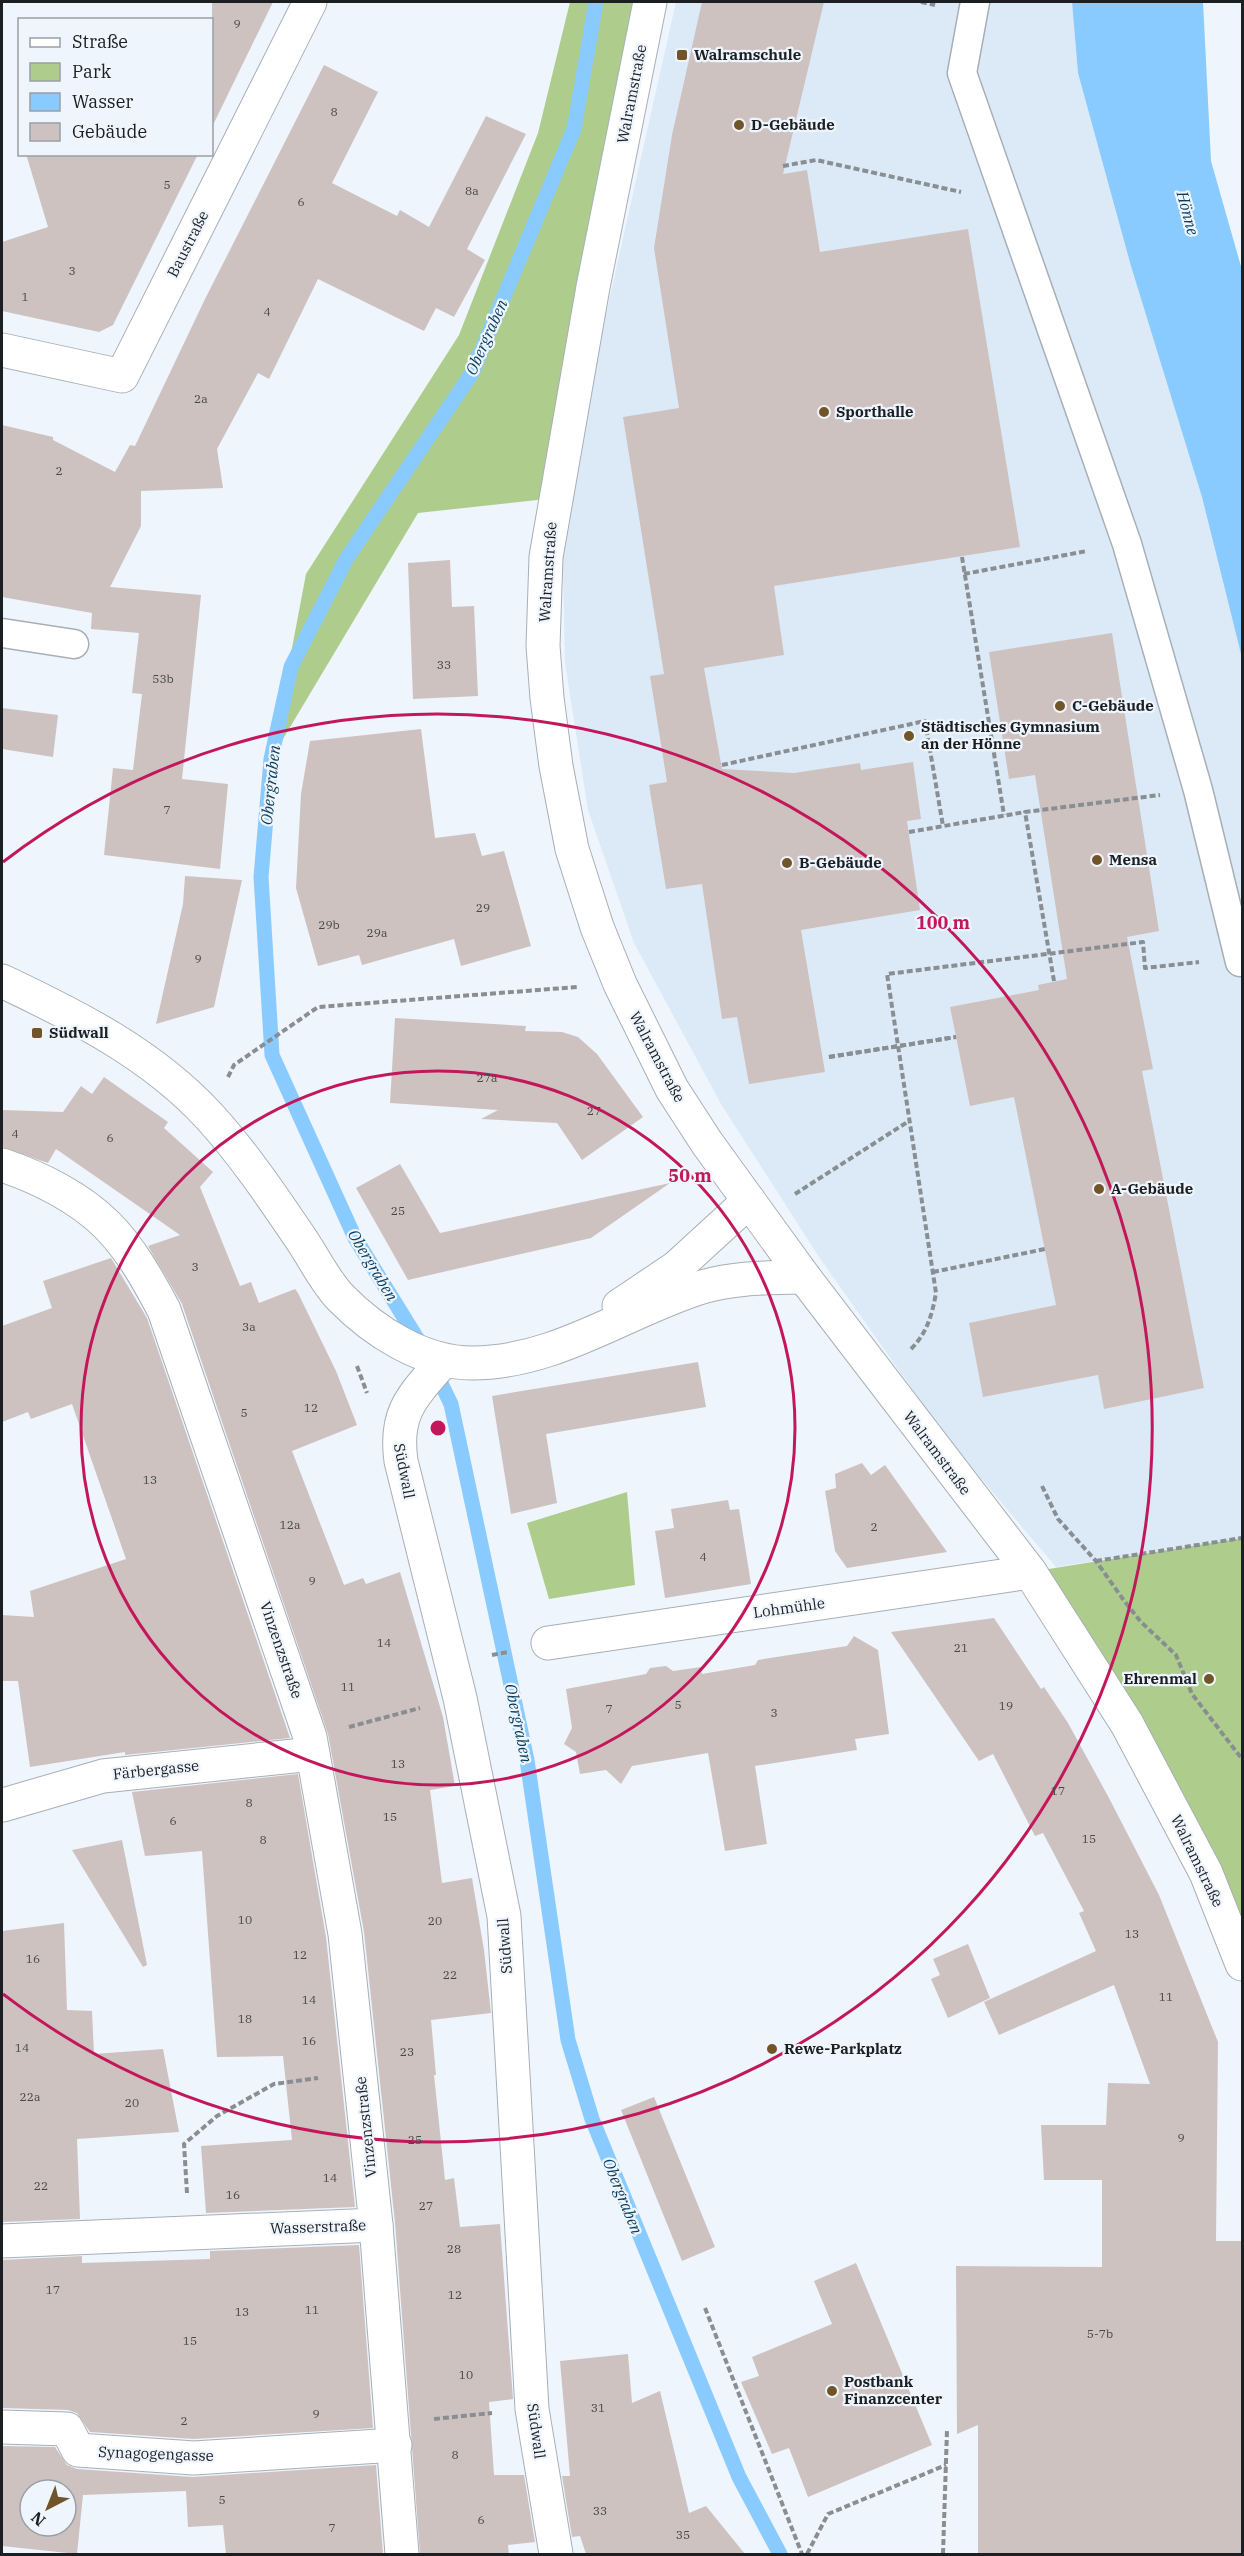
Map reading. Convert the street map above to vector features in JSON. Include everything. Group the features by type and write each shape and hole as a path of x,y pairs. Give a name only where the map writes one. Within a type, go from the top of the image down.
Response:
{"street":[{"name":"Baustraße","path":"2,350 122,376 309,2"},
{"name":"Walramstraße","path":"650,2 555,498 546,557 543,646 555,766 572,849 597,927 620,984 672,1089 804,1277 1030,1572 1132,1734 1206,1873 1242,1964"},
{"path":"2,981 115,1039 169,1079 209,1116 298,1235 339,1296 384,1332 415,1350 458,1362 519,1358 557,1347 701,1288 743,1278 804,1277"},
{"name":"Vinzenzstraße","path":"2,1165 31,1175 106,1224 138,1264 164,1310 312,1746 345,1934 376,2225"},
{"path":"557,1347 677,1267 749,1201"},
{"name":"Südwall","path":"458,1362 418,1390 404,1411 397,1436 400,1461 460,1698 504,1916 532,2409 556,2554"},
{"name":"Lohmühle","path":"548,1643 1030,1572"},
{"name":"Färbergasse","path":"3,1805 103,1776 312,1746"},
{"name":"Wasserstraße","path":"2,2241 376,2225 402,2554"},
{"name":"Synagogengasse","path":"2,2427 67,2429 78,2450 194,2458 394,2434"}],"lane":[{"path":"975,2 962,73 1127,544 1198,790 1239,960"},
{"path":"2,633 74,644"}],"path":[{"path":"783,166 816,160 1007,203"},
{"path":"964,574 1127,544"},
{"path":"962,557 1004,815"},
{"path":"722,765 925,721 943,826"},
{"path":"909,832 1004,815 1198,790"},
{"path":"1025,812 1054,981"},
{"path":"904,1356 920,1340 930,1321 936,1293 887,974 1048,952 1143,942 1145,968 1239,960"},
{"path":"234,1065 318,1006 620,984"},
{"path":"956,1037 898,1047 829,1057 956,1037"},
{"path":"794,1194 909,1121"},
{"path":"933,1272 1045,1249"},
{"path":"356,1364 368,1396"},
{"path":"1042,1486 1058,1519 1096,1561 1141,1622 1176,1655 1192,1694 1242,1759"},
{"path":"1096,1561 1242,1538"},
{"path":"312,1746 460,1698"},
{"path":"190,2233 184,2144 217,2116 274,2084 360,2073"},
{"path":"705,2308 802,2554"},
{"path":"394,2434 532,2409"},
{"path":"944,2554 947,2430"},
{"path":"807,2554 828,2514 946,2465"}],"shaded area":[{"name":"Städtisches Gymnasium an der Hönne","path":"676,2 1072,2 1078,73 1202,497 1242,658 1242,1538 1056,1567 945,1436 817,1254 721,1104 634,943 588,810 565,663 562,525 593,372"}],"green space":[{"path":"570,2 649,2 555,498 418,513 271,759 306,574 459,335 538,133"},
{"path":"627,1492 635,1585 549,1599 527,1523"},
{"path":"1242,1538 1242,1964 1030,1572"}],"water":[{"name":"Hönne","path":"1072,2 1203,2 1211,161 1242,270 1242,658 1202,497 1131,266 1078,73"}],"building":[{"path":"212,2 273,2 213,125 213,18"},
{"path":"702,2 824,2 783,174 807,170 820,252 968,229 1020,547 774,586 784,655 704,668 722,769 794,773 860,763 861,770 913,762 921,819 907,821 920,910 801,930 825,1072 749,1084 737,1017 722,1019 702,884 666,889 649,785 667,782 650,676 664,674 623,417 679,408 654,248 672,135"},
{"path":"324,65 378,92 332,183 397,216 400,210 429,227 486,116 526,134 467,249 485,260 454,317 436,308 424,331 318,279 269,379 258,373 217,449 223,488 141,491 141,526 110,587 201,595 182,779 228,784 220,869 104,855 113,768 133,770 142,694 132,693 139,633 91,629 92,613 2,597 2,425 53,437 53,440 115,472 130,445 135,446 205,299"},
{"path":"27,156 197,156 113,325 99,332 2,311 2,242 48,227"},
{"path":"450,560 452,607 474,606 478,696 413,699 408,563"},
{"name":"A-Gebäude","path":"1112,633 1159,931 1127,937 1153,1069 1142,1071 1204,1388 1104,1409 1098,1375 983,1397 969,1323 1056,1305 1014,1097 970,1106 950,1007 1039,990 1038,985 1067,979 1035,775 1009,779 989,652"},
{"path":"2,708 58,715 53,757 2,749"},
{"path":"421,729 435,838 475,833 482,856 504,851 531,946 461,966 454,939 362,965 359,955 318,966 296,888 301,794 310,741"},
{"path":"185,876 242,880 214,1007 156,1024 183,904"},
{"path":"395,1018 526,1026 525,1031 562,1032 578,1037 597,1054 643,1117 582,1160 557,1123 481,1119 498,1110 390,1103"},
{"path":"104,1077 168,1122 164,1128 213,1172 200,1187 240,1286 251,1282 259,1303 295,1289 298,1293 336,1371 357,1425 292,1451 344,1585 363,1578 366,1584 400,1572 443,1717 455,1786 430,1790 442,1883 472,1878 484,1950 491,2013 431,2020 436,2075 434,2075 445,2180 454,2178 460,2227 500,2224 513,2399 489,2402 494,2475 524,2475 535,2542 508,2545 509,2554 420,2554 395,2223 364,1932 328,1734 182,1304 148,1246 180,1235 56,1149 48,1163 2,1147 2,1110 63,1112 81,1086 92,1094"},
{"path":"400,1164 440,1233 670,1183 591,1238 408,1280 356,1188"},
{"path":"111,1258 147,1318 290,1738 125,1755 125,1752 30,1767 18,1681 2,1681 2,1615 34,1617 30,1591 126,1559 72,1404 31,1419 28,1412 2,1422 2,1326 52,1308 43,1281"},
{"path":"698,1362 706,1407 546,1434 557,1503 511,1514 492,1396"},
{"path":"862,1463 871,1475 885,1465 947,1552 847,1568 835,1551 825,1491 836,1488 835,1474"},
{"path":"728,1500 730,1510 739,1509 751,1584 665,1598 655,1531 674,1528 671,1509"},
{"path":"994,1618 1041,1689 1044,1687 1068,1723 1109,1798 1159,1895 1218,2042 1216,2241 1242,2241 1242,2554 978,2554 978,2425 957,2434 956,2266 1102,2267 1102,2180 1044,2180 1041,2125 1106,2125 1108,2083 1150,2084 1114,1985 999,2035 984,2002 1096,1951 1079,1913 1084,1911 1043,1833 1035,1836 993,1754 979,1761 891,1632"},
{"path":"854,1636 878,1650 889,1734 855,1739 857,1750 755,1766 767,1844 725,1851 708,1753 632,1766 621,1784 606,1770 580,1774 576,1752 564,1744 572,1728 566,1689 646,1674 650,1668 666,1666 673,1671 701,1667 702,1674 755,1665 758,1660 847,1646"},
{"path":"298,1774 326,1937 355,2207 206,2213 201,2146 292,2140 283,2056 217,2057 202,1851 145,1856 132,1792"},
{"path":"122,1840 147,1965 143,1967 72,1850"},
{"path":"64,1923 67,2010 92,2011 94,2054 163,2049 179,2132 77,2139 80,2219 2,2222 2,1931"},
{"path":"968,1944 990,1998 948,2018 931,1979 940,1975 933,1959"},
{"path":"654,2097 715,2247 682,2261 621,2110"},
{"path":"359,2245 373,2428 194,2439 90,2432 77,2413 68,2410 2,2408 2,2260 82,2256 82,2263 210,2259 210,2251"},
{"name":"Postbank Finanzcenter","path":"856,2263 932,2445 808,2497 789,2448 772,2454 741,2382 759,2376 752,2357 832,2324 814,2281"},
{"path":"628,2354 632,2403 660,2391 689,2513 706,2506 745,2554 586,2554 580,2536 572,2537 562,2476 570,2476 560,2361"},
{"path":"2,2446 55,2447 67,2465 77,2469 193,2477 376,2465 383,2554 226,2554 223,2525 188,2527 186,2491 83,2495 77,2554 2,2546"}],"waterway":[{"name":"Obergraben","path":"423,1348 355,1238 272,1055 261,877 271,759 291,667 347,558 472,373 574,129 596,2"},
{"name":"Obergraben","path":"434,1369 451,1404 527,1760 568,2040 592,2119 739,2477 780,2554"}],"place":[{"name":"Walramschule","path":"682,55"},
{"name":"D-Gebäude","path":"739,125"},
{"name":"Sporthalle","path":"824,412"},
{"name":"C-Gebäude","path":"1060,706"},
{"name":"Städtisches Gymnasium an der Hönne","path":"909,736"},
{"name":"Mensa","path":"1097,860"},
{"name":"B-Gebäude","path":"787,863"},
{"name":"Südwall","path":"37,1033"},
{"name":"A-Gebäude","path":"1099,1189"},
{"name":"Ehrenmal","path":"1209,1679"},
{"name":"Rewe-Parkplatz","path":"772,2049"},
{"name":"Postbank Finanzcenter","path":"832,2391"}]}
